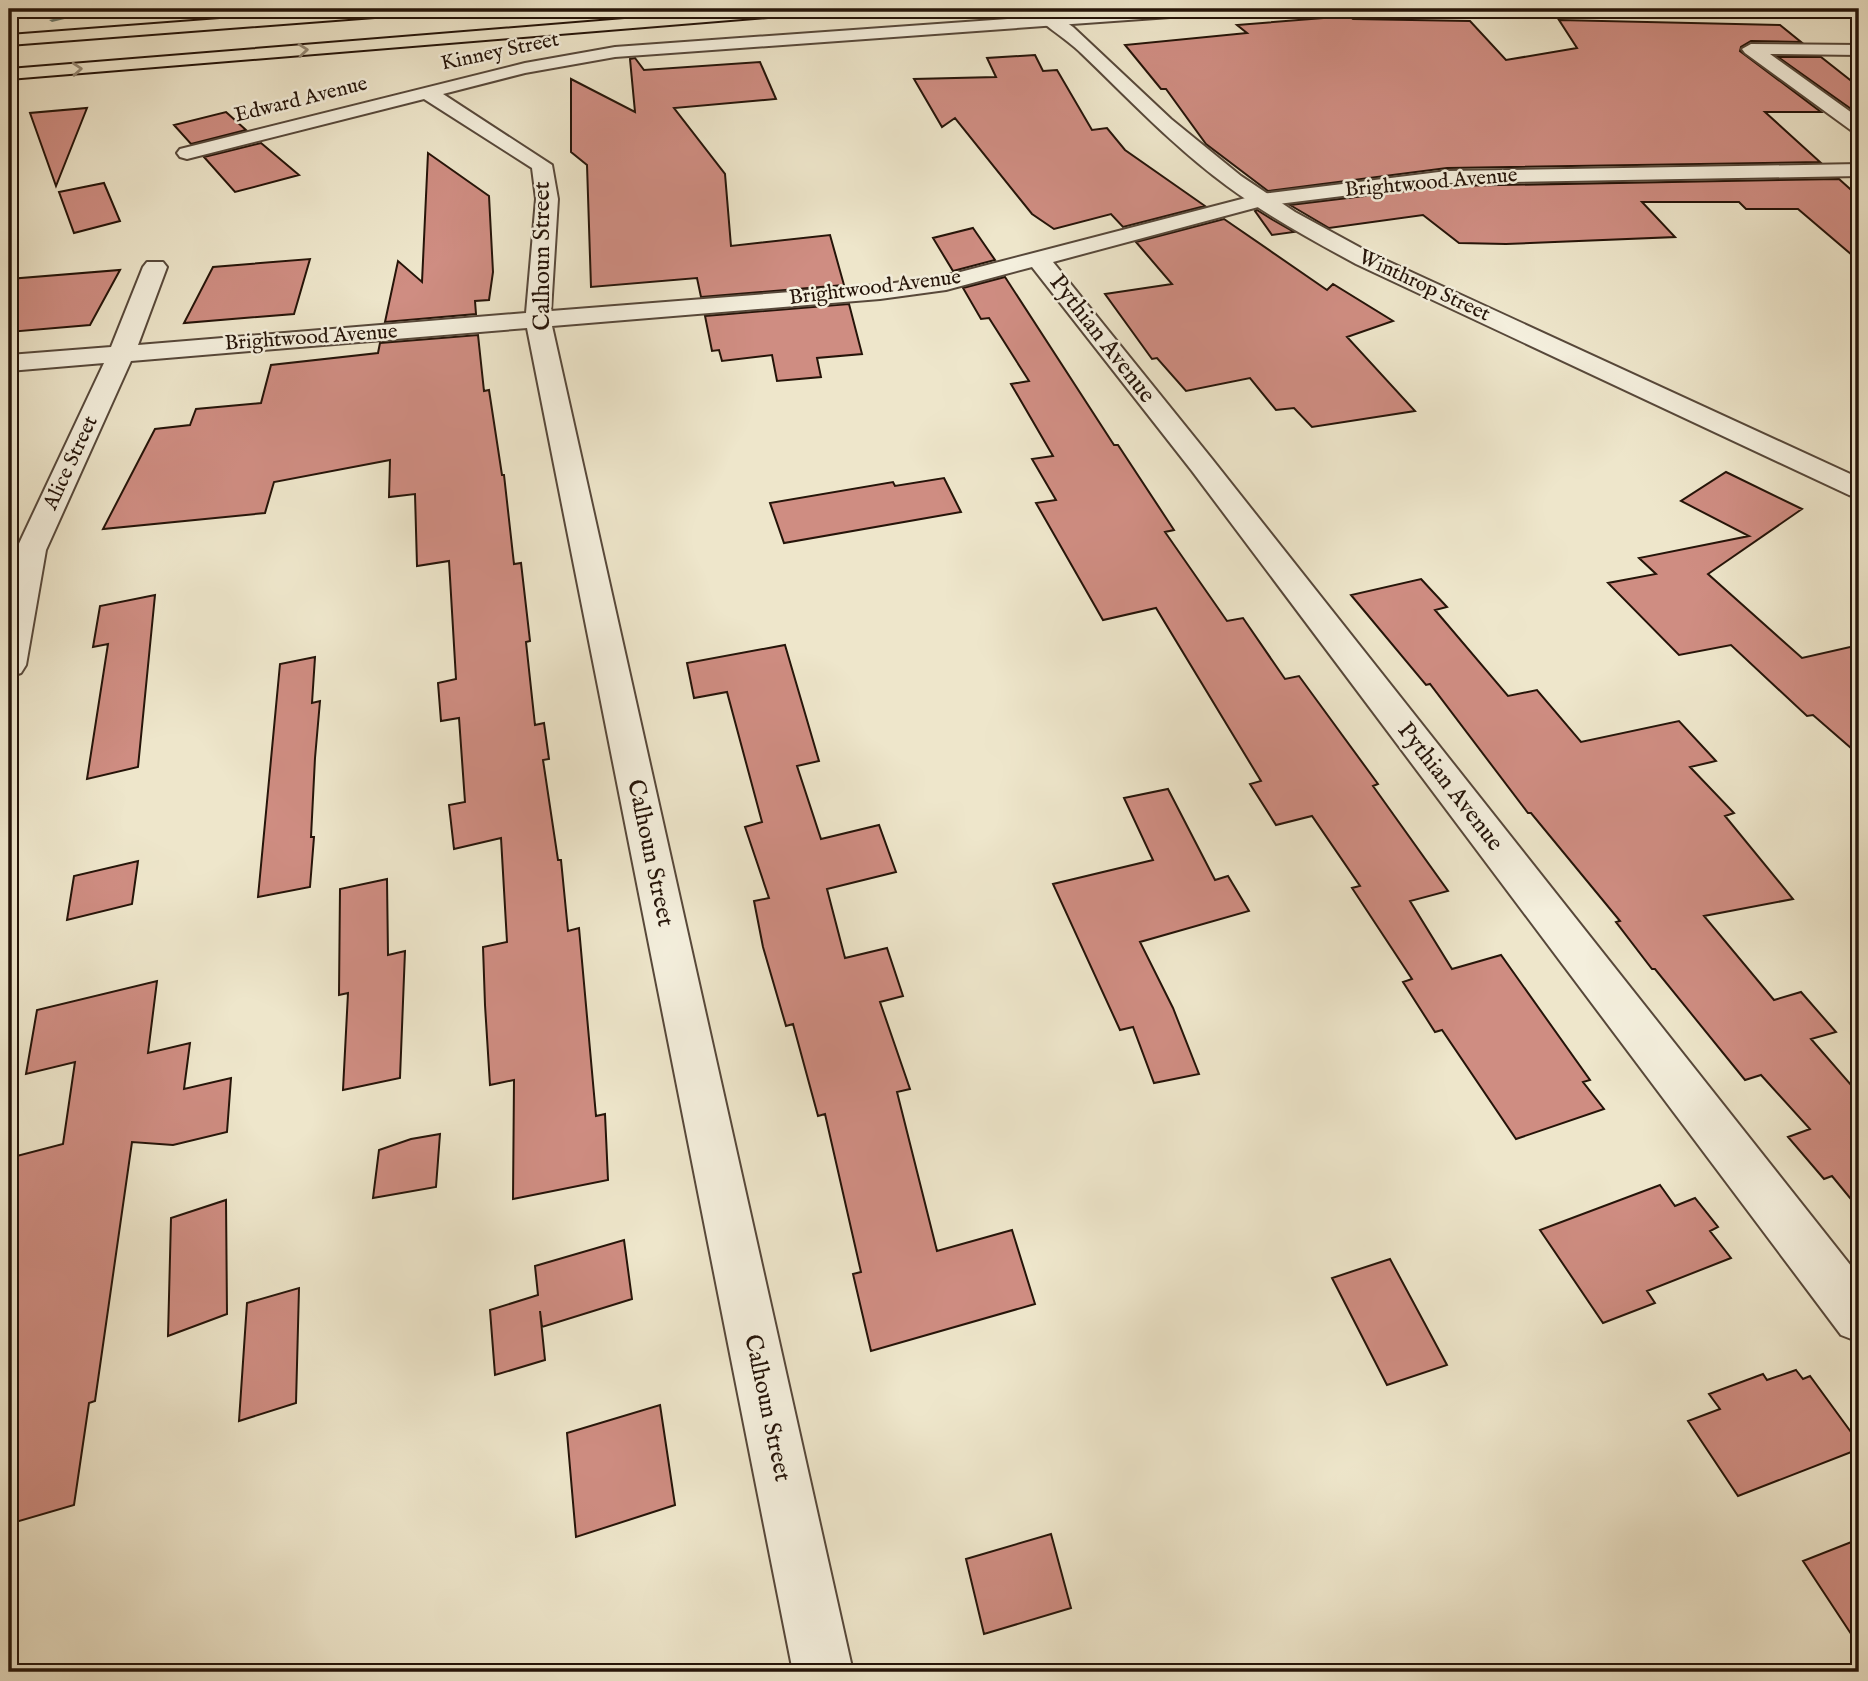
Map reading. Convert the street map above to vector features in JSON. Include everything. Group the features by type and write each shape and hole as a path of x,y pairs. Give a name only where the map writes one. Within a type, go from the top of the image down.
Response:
{"highway":[{"path":"9,40 414,9"},
{"path":"9,74 806,9"}],"street":[{"name":"Winthrop Street","path":"1036,9 1055,20 1203,157 1261,200 1364,259 1859,489"},
{"name":"Kinney Street","path":"426,92 526,68 615,52 1212,9"},
{"path":"1859,50 1751,49 1859,127"},
{"name":"Edward Avenue","path":"187,153 426,92"},
{"name":"Calhoun Street","path":"426,92 542,165 547,198 538,320 823,1672"},
{"name":"Brightwood Avenue","path":"9,363 880,292 946,283 1261,200 1447,177 1599,172 1859,170"},
{"name":"Pythian Avenue","path":"1038,259 1210,476 1859,1317"},
{"name":"Alice Street","path":"9,665 31,550 122,352 155,267"}],"building":[{"path":"1349,16 1353,19 1470,21 1506,60 1577,48 1559,20 1780,25 1801,42 1751,41 1741,47 1740,51 1821,112 1765,112 1820,162 1447,168 1268,191 1206,144 1166,89 1161,89 1125,45 1247,33 1237,25"},
{"path":"1035,55 1043,71 1057,70 1092,130 1107,128 1125,150 1205,206 1123,227 1111,214 1054,229 1032,214 955,118 942,127 914,79 996,77 987,58"},
{"path":"1778,57 1821,57 1859,87 1859,111 1854,111"},
{"path":"635,58 644,70 760,62 776,99 674,108 725,174 731,246 830,235 844,285 701,297 697,278 591,287 587,165 571,152 571,79 635,112 630,59"},
{"path":"87,108 56,186 30,113"},
{"path":"226,112 246,130 191,144 174,125"},
{"path":"261,143 299,175 235,192 204,157"},
{"path":"428,153 489,196 493,272 489,300 475,301 476,314 385,322 398,261 422,282"},
{"path":"1839,179 1859,197 1859,261 1798,209 1746,209 1739,202 1642,202 1675,237 1506,244 1459,243 1423,215 1329,228 1290,205 1447,186"},
{"path":"104,183 120,221 74,233 59,192"},
{"path":"1255,211 1294,232 1272,235"},
{"path":"1224,219 1327,290 1333,284 1393,321 1347,337 1415,411 1312,427 1294,408 1276,410 1250,378 1186,391 1157,358 1152,359 1105,294 1172,284 1136,242"},
{"path":"973,228 995,260 953,271 933,238"},
{"path":"310,259 294,314 184,323 213,267"},
{"path":"120,270 90,325 9,332 9,279"},
{"path":"1005,277 1114,445 1118,445 1174,530 1165,532 1227,621 1243,618 1285,679 1299,676 1378,784 1373,786 1448,891 1410,901 1452,969 1501,955 1590,1080 1583,1082 1604,1109 1516,1139 1442,1030 1435,1032 1403,982 1412,979 1352,888 1360,886 1312,816 1276,825 1250,784 1261,781 1156,608 1103,620 1036,503 1056,500 1032,459 1053,456 1011,384 1029,381 989,318 981,319 963,288"},
{"path":"849,304 862,354 817,358 821,377 777,381 772,355 722,361 719,350 712,351 705,316"},
{"path":"478,335 484,391 489,390 504,475 514,564 521,563 530,641 526,642 535,725 544,723 549,759 543,760 558,860 561,860 568,931 579,928 596,1116 605,1114 608,1180 513,1199 514,1080 490,1085 483,947 507,942 501,838 454,849 449,805 465,802 459,718 441,721 438,683 456,679 449,561 417,566 415,494 389,497 390,460 274,482 265,513 103,529 155,429 190,425 196,409 261,403 271,365 378,353 380,343"},
{"path":"1726,472 1802,509 1708,574 1802,658 1859,645 1859,755 1813,715 1807,716 1731,645 1679,655 1608,583 1656,574 1639,558 1749,536 1681,501"},
{"path":"944,478 961,512 784,543 770,503 893,482 895,486"},
{"path":"1421,579 1447,607 1435,610 1508,696 1537,690 1581,742 1679,721 1716,761 1690,767 1734,813 1725,816 1793,899 1704,916 1774,1000 1801,992 1836,1032 1811,1039 1859,1094 1859,1209 1832,1176 1824,1179 1788,1137 1810,1129 1761,1075 1745,1080 1655,969 1652,969 1616,922 1620,921 1531,813 1528,813 1430,684 1426,685 1351,595"},
{"path":"155,595 138,767 87,779 108,644 93,647 100,606"},
{"path":"785,645 819,761 797,766 821,839 879,825 896,872 827,889 845,958 887,948 903,996 880,1002 910,1089 897,1092 937,1251 1012,1230 1035,1304 871,1351 853,1274 861,1272 825,1114 818,1116 793,1024 786,1026 763,947 754,901 769,898 745,827 762,822 727,692 694,698 687,663"},
{"path":"315,657 312,703 320,701 310,887 258,897 280,664"},
{"path":"1168,789 1215,880 1228,876 1249,911 1140,942 1173,1008 1199,1074 1154,1083 1133,1027 1120,1030 1053,884 1153,860 1124,798"},
{"path":"138,861 132,904 67,920 74,876"},
{"path":"387,879 388,955 405,951 400,1078 343,1090 348,993 339,995 340,889"},
{"path":"157,981 148,1053 190,1043 184,1089 231,1078 227,1132 173,1145 132,1142 95,1401 89,1403 74,1505 9,1524 9,1158 63,1144 75,1062 26,1074 37,1010"},
{"path":"440,1134 436,1187 373,1198 379,1150 411,1139"},
{"path":"1660,1185 1675,1206 1695,1198 1718,1227 1710,1231 1731,1258 1647,1291 1655,1303 1603,1323 1540,1230"},
{"path":"226,1200 227,1314 168,1336 171,1218"},
{"path":"624,1240 632,1299 542,1327 540,1311 545,1360 495,1375 490,1310 538,1295 535,1266"},
{"path":"1390,1259 1447,1365 1387,1385 1332,1278"},
{"path":"299,1288 296,1403 239,1421 247,1303"},
{"path":"1796,1370 1803,1379 1810,1376 1859,1443 1859,1449 1738,1496 1688,1421 1720,1409 1709,1394 1763,1374 1767,1380"},
{"path":"660,1405 675,1505 576,1537 567,1433"},
{"path":"1051,1534 1071,1608 984,1634 966,1559"},
{"path":"1859,1539 1859,1646 1803,1561"}],"waterway":[{"path":"52,20 103,9"}]}
